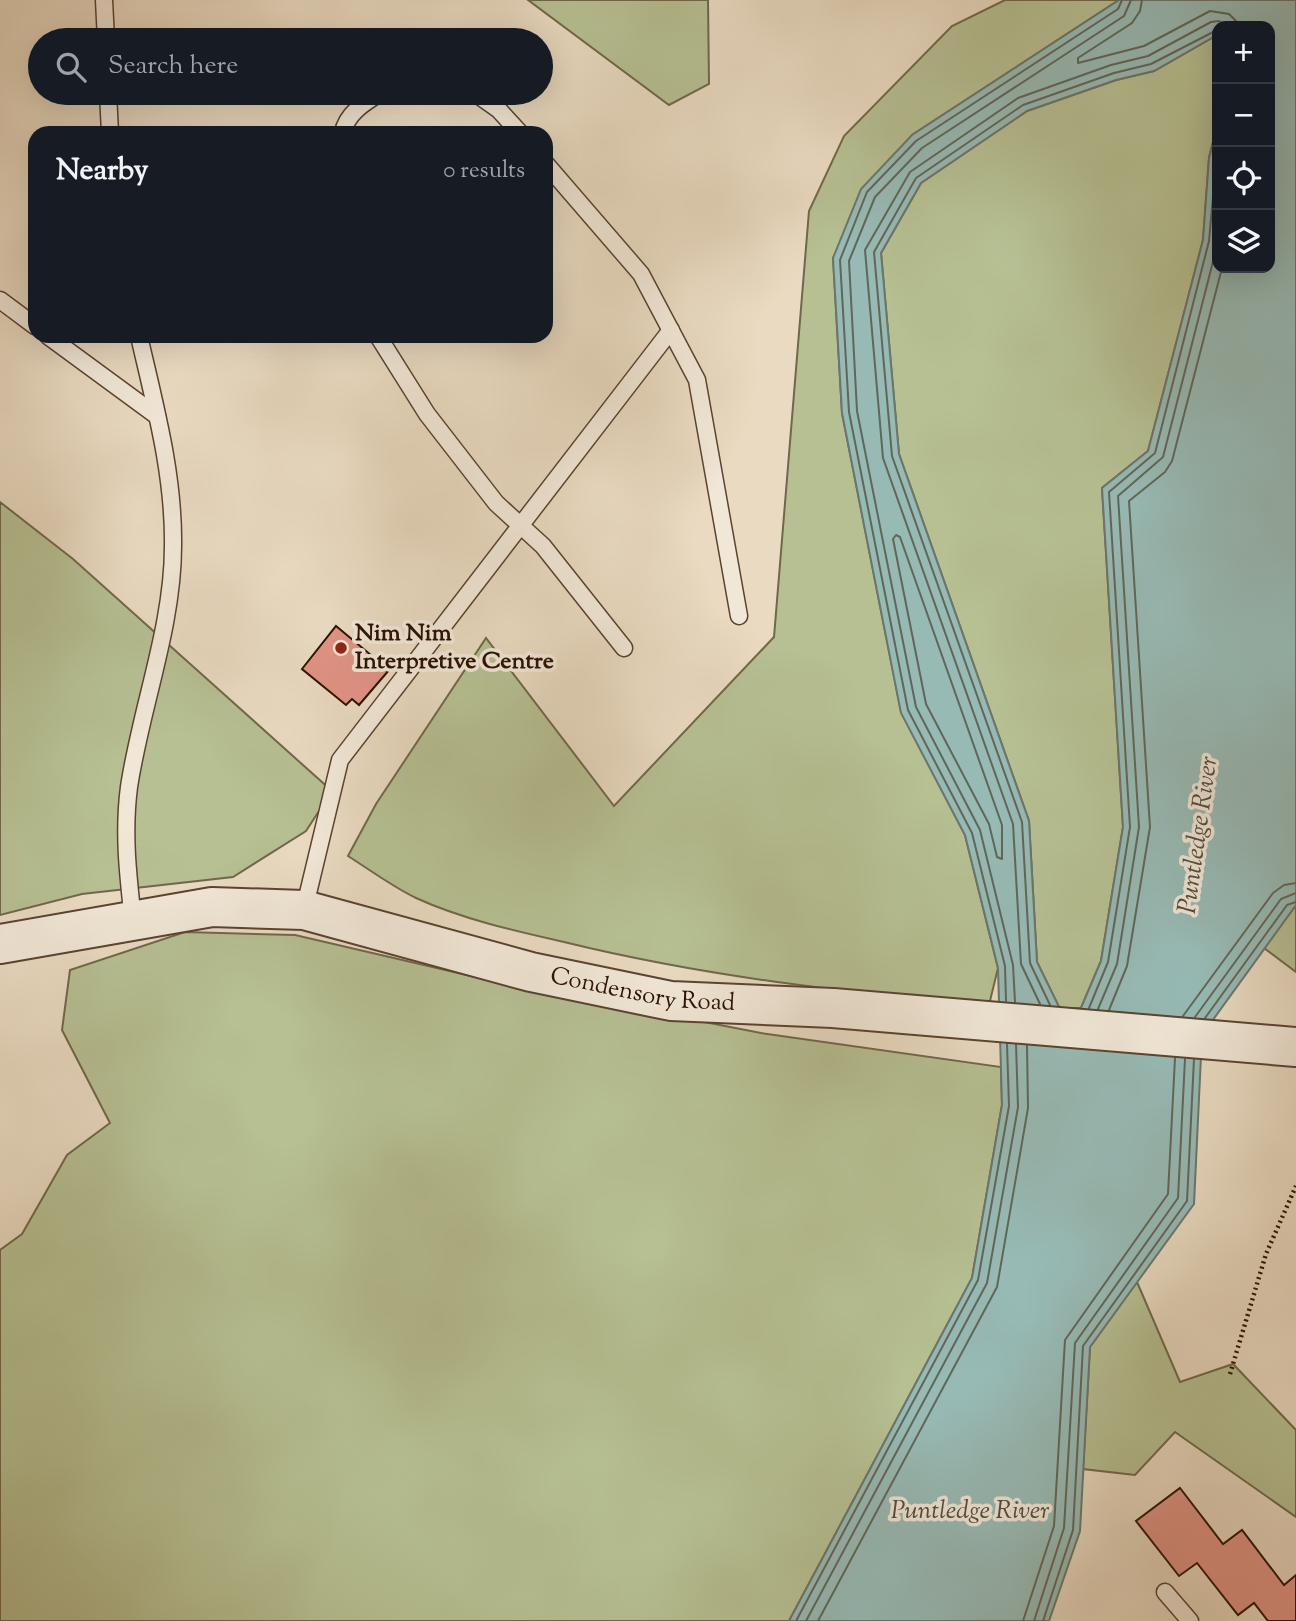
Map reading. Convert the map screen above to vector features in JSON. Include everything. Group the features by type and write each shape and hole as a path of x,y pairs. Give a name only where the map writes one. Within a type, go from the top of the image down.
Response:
{"street":[{"name":"Condensory Road","path":"0,944 212,907 304,911 531,972 671,1001 833,1008 1296,1047"}],"lane":[{"path":"104,0 105,28"},
{"path":"109,105 110,126"},
{"path":"345,126 362,105"},
{"path":"492,105 514,126"},
{"path":"553,172 641,274 697,380 739,616"},
{"path":"0,300 28,321"},
{"path":"304,911 340,760 671,330"},
{"path":"58,343 158,416"},
{"path":"133,920 124,846 129,787 163,623 173,548 168,464 141,343"},
{"path":"382,343 427,414 496,503 543,546 624,648"},
{"path":"1165,1592 1190,1621"}],"path":[{"path":"1230,1374 1266,1254 1296,1186"}],"green space":[{"path":"528,0 708,0 709,84 669,105"},
{"path":"1005,0 1119,0 912,135 833,258 842,413 901,712 965,835 998,968 989,1005 828,989 723,974 545,938 489,924 416,898 348,856 376,804 486,638 614,806 774,637 809,211 844,136 952,26"},
{"path":"1212,38 1212,146 1203,240 1148,451 1102,488 1123,827 1101,961 1081,1008 1060,1009 1037,962 1029,821 899,454 881,253 921,183 1027,111 1116,80 1154,71"},
{"path":"0,502 73,559 332,791 306,831 233,877 82,894 0,915"},
{"path":"1296,905 1296,972 1264,948"},
{"path":"185,932 295,935 484,979 761,1033 1001,1067 1002,1105 972,1278 789,1621 0,1621 0,1250 22,1234 67,1155 110,1123 62,1030 70,970"},
{"path":"1137,1282 1180,1382 1233,1364 1296,1430 1296,1517 1175,1432 1135,1475 1083,1469 1090,1347"}],"water":[{"name":"Puntledge River","path":"1119,0 1296,0 1296,905 1202,1035 1194,1204 1090,1347 1080,1531 1049,1621 789,1621 972,1278 1002,1105 998,968 965,835 901,713 842,413 833,258 861,189 912,135","holes":["1212,21 1275,21 1275,273 1212,273 1212,146 1203,240 1148,451 1102,488 1123,827 1101,961 1081,1008 1060,1009 1037,962 1029,821 899,454 881,253 921,183 1027,111 1116,80 1154,71 1212,38"]}],"building":[{"name":"Nim Nim Interpretive Centre","path":"336,626 389,670 359,705 352,699 346,705 302,669"},
{"path":"1180,1488 1223,1544 1242,1530 1284,1585 1296,1575 1296,1621 1268,1621 1254,1603 1238,1615 1197,1563 1179,1576 1136,1521"}],"place":[{"name":"Nim Nim Interpretive Centre","path":"341,648"}]}
